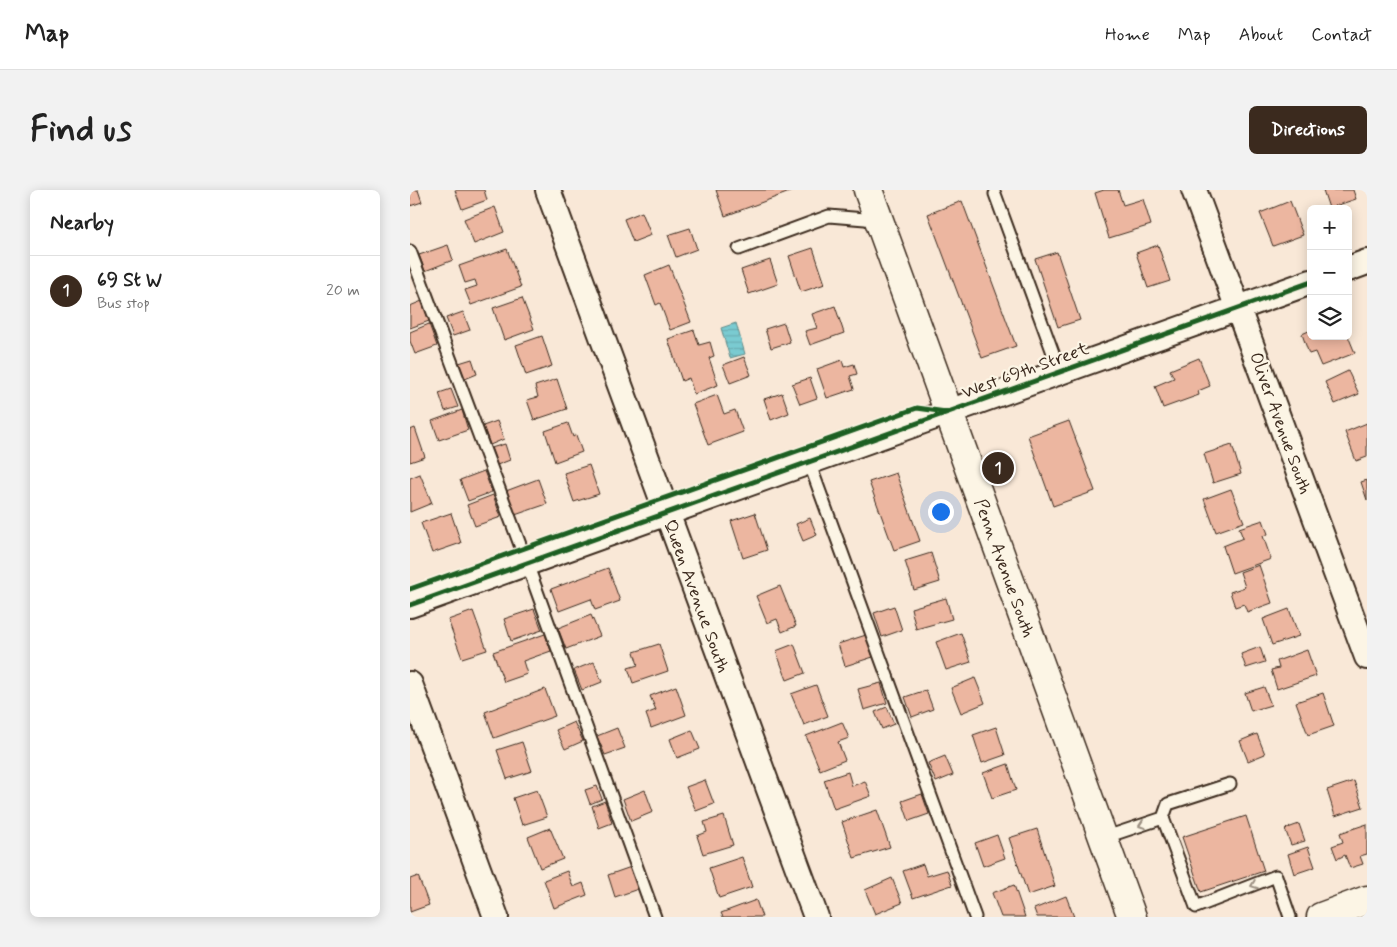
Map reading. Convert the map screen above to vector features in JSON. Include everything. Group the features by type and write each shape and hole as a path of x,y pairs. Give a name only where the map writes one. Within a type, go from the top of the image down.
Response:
{"main road":[{"name":"Penn Avenue South","path":"868,190 1132,917"},
{"path":"1321,917 1367,900"}],"street":[{"name":"Queen Avenue South","path":"548,190 816,917"},
{"name":"Oliver Avenue South","path":"1194,190 1367,657"},
{"path":"1352,268 1367,262"},
{"name":"West 69th Street","path":"410,605 1307,283"},
{"path":"410,684 496,917"}],"lane":[{"path":"995,194 1060,372"},
{"path":"739,249 830,216 879,220"},
{"path":"410,251 527,564 655,917"},
{"path":"809,462 975,917"},
{"path":"1230,784 1168,804 1163,818 1196,907 1276,876 1290,917"},
{"path":"1103,838 1163,818"}],"water":[{"path":"736,323 745,354 730,358 721,328"}],"building":[{"path":"410,190 418,190 422,202 410,206"},
{"path":"455,190 484,190 487,200 462,209"},
{"path":"716,190 795,190 725,216"},
{"path":"1104,190 1118,190 1123,205 1143,199 1151,225 1109,238 1095,193"},
{"path":"1323,190 1353,190 1356,199 1338,205 1328,205"},
{"path":"962,201 1016,346 982,358 928,214"},
{"path":"1290,201 1303,235 1273,246 1260,213"},
{"path":"495,207 504,232 474,244 464,219"},
{"path":"642,212 651,235 633,242 624,219"},
{"path":"690,228 697,249 676,257 668,235"},
{"path":"448,245 453,260 425,271 419,255"},
{"path":"1158,245 1170,281 1148,288 1136,253"},
{"path":"813,248 825,284 801,292 789,256"},
{"path":"507,249 521,287 471,305 465,290 477,286 475,280 465,283 459,266"},
{"path":"1057,252 1080,320 1058,327 1035,259"},
{"path":"770,260 778,284 749,294 741,270"},
{"path":"669,265 691,322 670,330 660,303 656,305 645,275"},
{"path":"522,298 534,329 504,340 493,308"},
{"path":"422,301 429,321 410,328 410,306"},
{"path":"835,306 844,333 810,345 805,331 817,328 812,314"},
{"path":"463,312 470,330 453,336 446,318"},
{"path":"784,323 790,342 771,348 765,329"},
{"path":"429,324 437,346 415,354 410,341 410,332"},
{"path":"694,330 699,345 710,342 714,356 709,358 718,385 694,394 689,378 682,381 668,339"},
{"path":"1307,332 1307,340 1350,340 1355,353 1321,366 1315,352 1309,354 1302,334"},
{"path":"542,336 552,366 526,375 516,345"},
{"path":"744,357 751,375 730,383 723,365"},
{"path":"1199,358 1210,386 1198,391 1199,395 1163,408 1155,386 1174,378 1170,370"},
{"path":"472,359 477,374 465,379 459,363"},
{"path":"842,360 844,367 854,364 857,374 850,376 854,389 827,398 817,369"},
{"path":"1348,371 1359,394 1335,404 1325,382"},
{"path":"810,378 817,398 800,404 792,384"},
{"path":"557,379 567,409 534,420 527,400 538,397 535,386"},
{"path":"451,389 458,407 445,411 439,393"},
{"path":"782,393 789,413 771,420 764,399"},
{"path":"717,395 724,414 735,410 743,432 708,445 693,404"},
{"path":"462,410 468,430 439,440 432,421"},
{"path":"497,421 504,439 490,445 483,426"},
{"path":"1069,421 1095,491 1053,506 1028,436"},
{"path":"568,423 573,437 576,435 582,452 555,462 545,431"},
{"path":"1367,423 1367,457 1356,461 1345,432"},
{"path":"415,428 425,457 410,462 410,430"},
{"path":"505,444 510,460 497,465 491,448"},
{"path":"1232,445 1241,474 1213,483 1204,454"},
{"path":"589,465 599,494 574,502 564,473"},
{"path":"484,471 492,492 468,501 460,480"},
{"path":"896,473 920,541 894,550 869,482"},
{"path":"420,474 432,503 410,512 410,478"},
{"path":"538,479 547,504 515,515 506,491"},
{"path":"1367,480 1367,500 1361,482"},
{"path":"1231,489 1244,522 1216,532 1204,499"},
{"path":"493,495 501,517 475,526 467,505"},
{"path":"451,513 461,543 432,553 421,523"},
{"path":"755,513 767,550 743,558 731,521"},
{"path":"810,518 817,535 803,541 796,524"},
{"path":"1263,520 1268,534 1263,536 1271,559 1232,573 1223,546 1243,538 1239,528"},
{"path":"931,553 940,582 914,590 905,561"},
{"path":"1259,565 1272,603 1247,612 1244,604 1235,607 1230,592 1245,587 1240,572"},
{"path":"608,568 620,601 595,610 591,599 559,611 551,589"},
{"path":"780,586 796,626 782,632 777,619 767,623 756,596"},
{"path":"946,598 952,619 916,629 911,608"},
{"path":"894,606 902,630 882,637 874,613"},
{"path":"534,609 542,630 511,641 504,619"},
{"path":"1289,609 1299,636 1272,645 1263,619"},
{"path":"473,611 487,650 462,658 448,620"},
{"path":"591,615 600,636 566,649 558,628"},
{"path":"961,633 971,662 946,670 936,642"},
{"path":"545,634 551,651 523,661 527,674 504,682 493,652"},
{"path":"866,635 873,657 845,666 838,644"},
{"path":"659,644 668,671 633,683 628,668 638,665 634,652"},
{"path":"794,644 805,673 787,680 776,651"},
{"path":"1260,647 1265,662 1246,668 1241,654"},
{"path":"1307,650 1316,676 1277,689 1271,670 1279,668 1277,661"},
{"path":"594,662 602,682 582,690 574,670"},
{"path":"975,678 985,703 961,713 951,688"},
{"path":"881,683 887,703 864,710 858,689"},
{"path":"816,685 828,716 804,725 791,694"},
{"path":"676,686 686,715 651,728 646,714 656,710 650,696"},
{"path":"1264,687 1271,705 1251,711 1245,693"},
{"path":"545,689 555,716 494,738 485,712"},
{"path":"926,690 933,709 912,717 905,697"},
{"path":"1323,693 1334,726 1308,735 1296,702"},
{"path":"887,707 894,724 882,729 875,712"},
{"path":"574,722 583,741 565,749 556,730"},
{"path":"842,722 849,738 838,742 845,760 820,770 806,736"},
{"path":"996,727 1005,755 982,763 973,735"},
{"path":"617,728 625,748 605,755 597,736"},
{"path":"692,730 700,749 677,758 670,739"},
{"path":"1257,734 1265,754 1248,761 1240,741"},
{"path":"522,742 532,771 507,779 497,750"},
{"path":"945,756 953,775 936,782 928,763"},
{"path":"1008,764 1016,790 992,798 983,773"},
{"path":"848,772 852,786 865,781 871,796 834,809 824,780"},
{"path":"705,780 714,804 696,811 686,787"},
{"path":"1354,781 1363,807 1335,816 1327,790"},
{"path":"597,786 602,799 590,804 585,790"},
{"path":"537,790 547,817 522,825 513,798"},
{"path":"645,790 653,812 631,821 623,799"},
{"path":"922,794 929,814 909,821 902,801"},
{"path":"605,801 612,823 599,828 592,806"},
{"path":"877,810 890,847 854,858 842,822"},
{"path":"724,816 733,845 703,854 697,836 707,832 704,822"},
{"path":"1246,816 1264,871 1201,892 1182,837"},
{"path":"1299,824 1305,841 1291,845 1285,829"},
{"path":"1367,824 1367,854 1360,856 1363,864 1350,868 1345,855 1337,859 1332,846 1343,842 1340,833"},
{"path":"550,828 563,859 540,868 528,837"},
{"path":"1037,829 1055,886 1028,895 1009,838"},
{"path":"997,835 1005,858 983,866 975,843"},
{"path":"1308,847 1315,867 1294,874 1288,854"},
{"path":"742,857 752,887 719,898 709,868"},
{"path":"923,864 927,876 947,870 952,885 913,898 903,871"},
{"path":"631,867 638,889 615,897 608,875"},
{"path":"567,871 573,887 583,883 587,895 554,908 544,880"},
{"path":"418,876 429,905 410,912 410,879"},
{"path":"892,878 902,903 875,914 865,890"},
{"path":"1014,885 1025,917 1001,917 992,893"},
{"path":"1066,896 1074,917 1037,917 1034,909"},
{"path":"756,900 762,917 723,917 721,913"}],"cycle path":[{"path":"410,605 1307,283"},
{"path":"410,589 917,408 946,412"}],"place":[{"name":"69 St W","path":"998,468"}]}
